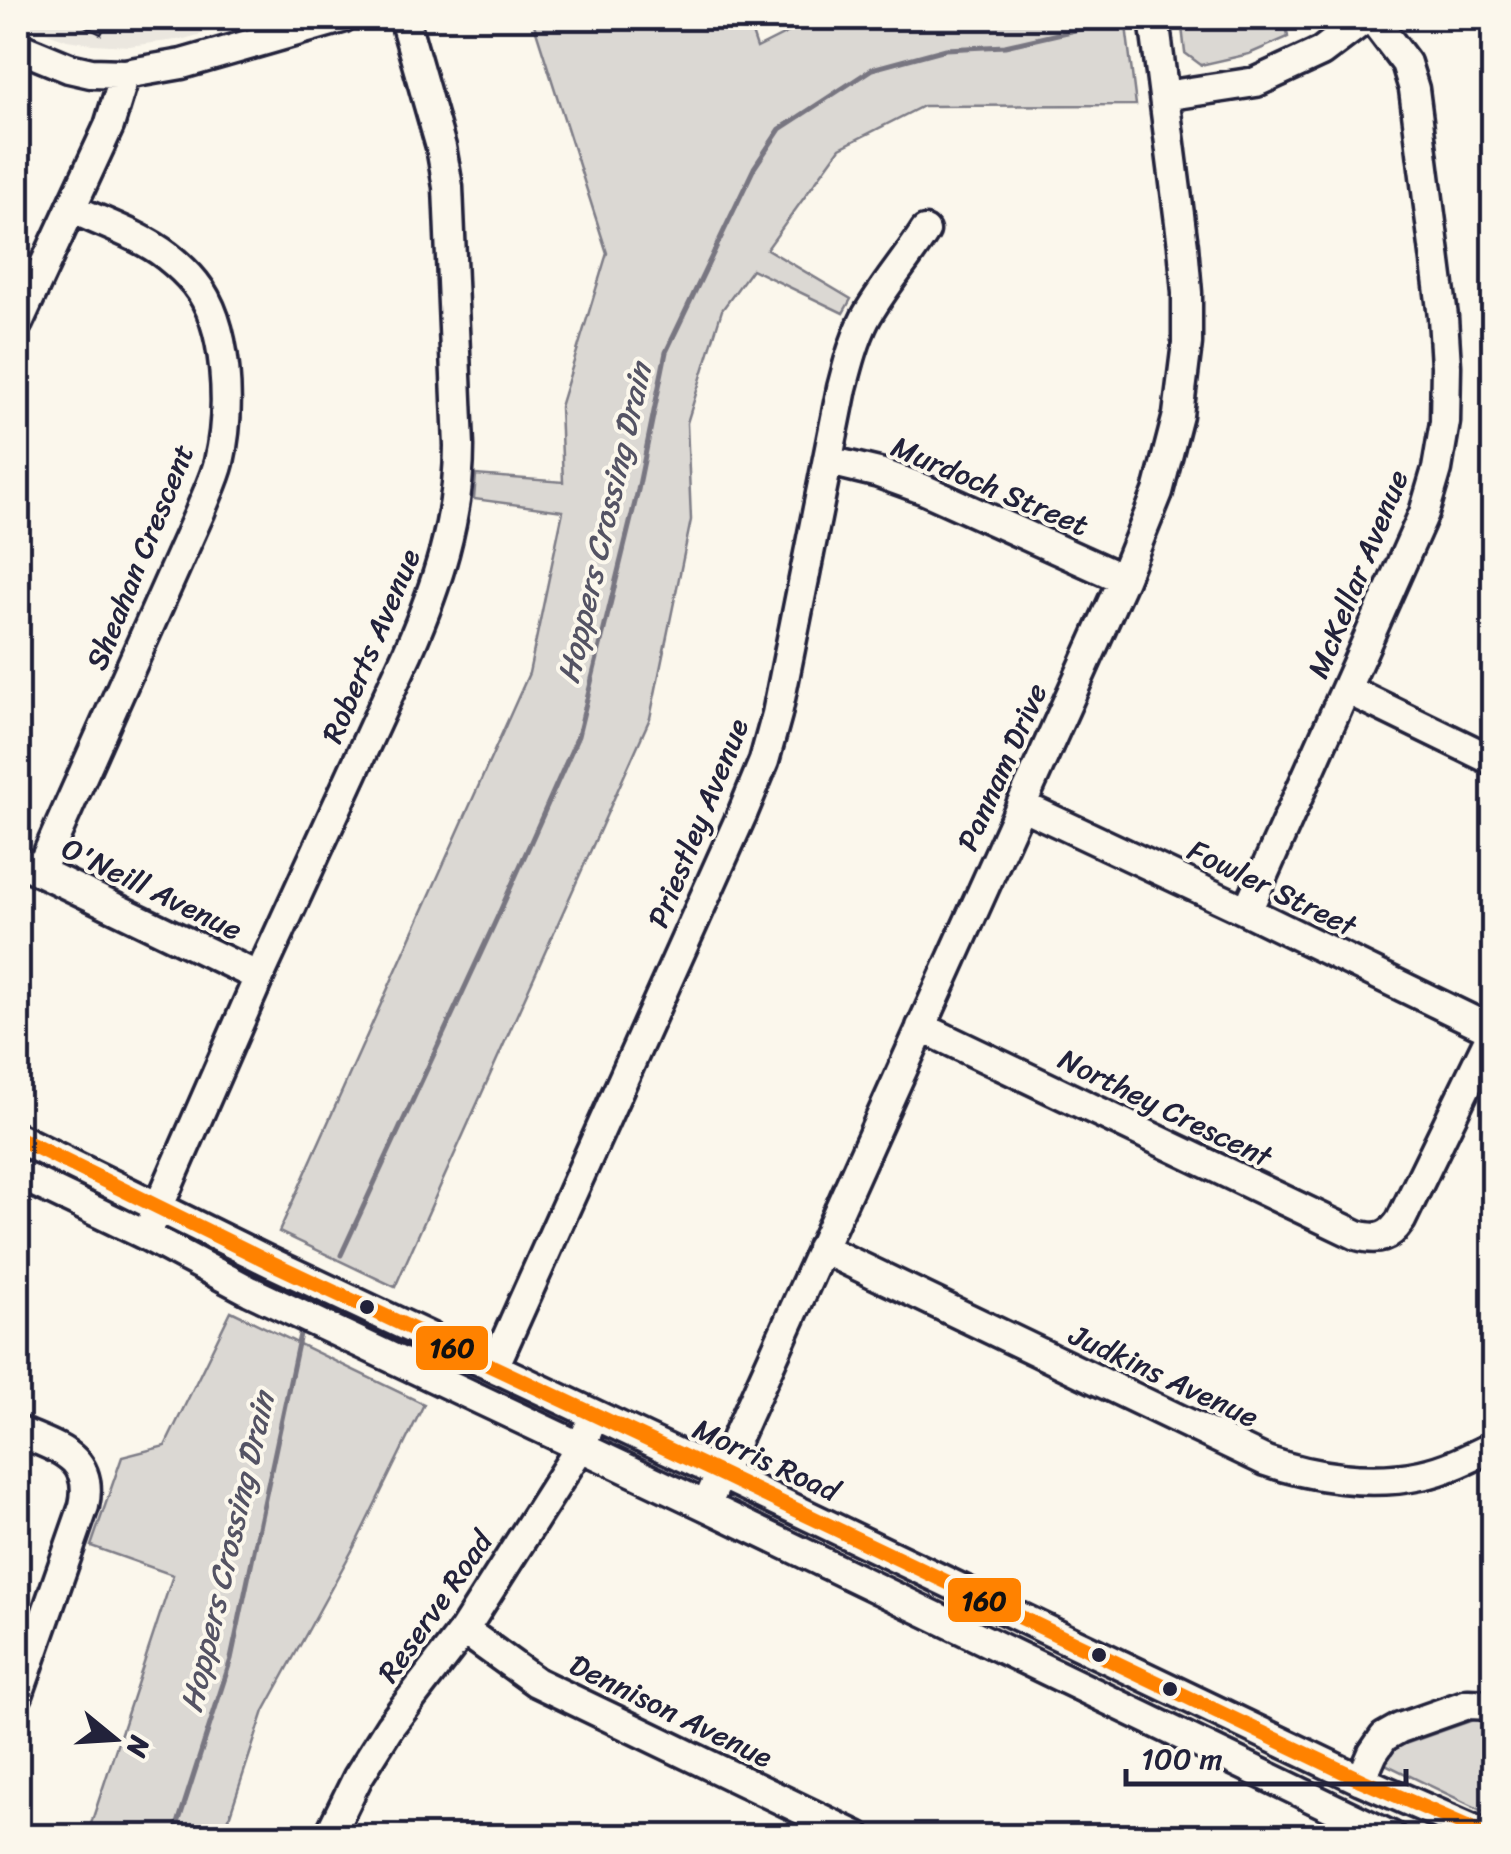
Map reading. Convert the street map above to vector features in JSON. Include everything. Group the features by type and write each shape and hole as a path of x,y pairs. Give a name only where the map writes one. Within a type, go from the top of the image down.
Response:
{"street":[{"path":"18,47 69,68 125,74 182,64 342,18"},
{"name":"Roberts Avenue","path":"144,1236 430,601 448,544 459,446 448,187 441,147 404,18"},
{"name":"Pannam Drive","path":"706,1506 1123,578 1158,492 1178,415 1188,343 1183,246 1154,18"},
{"path":"1164,96 1256,82 1321,52 1369,18"},
{"name":"McKellar Avenue","path":"1247,911 1424,514 1446,422 1443,317 1414,88 1406,63 1369,18"},
{"path":"18,323 109,126 125,74"},
{"name":"Sheahan Crescent","path":"29,866 206,496 219,464 226,408 223,358 198,286 148,244 71,208"},
{"name":"Priestley Avenue","path":"494,1368 764,760 777,714 851,354 863,323 925,231"},
{"name":"Murdoch Street","path":"829,461 924,489 1123,578"},
{"path":"1346,689 1494,760"},
{"name":"Fowler Street","path":"1021,805 1493,1031"},
{"name":"O'Neill Avenue","path":"29,866 259,976"},
{"name":"Northey Crescent","path":"921,1027 1387,1249 1493,1031"},
{"name":"Morris Road","path":"18,1138 1361,1780 1488,1836"},
{"path":"18,1174 250,1290 1391,1836"},
{"name":"Judkins Avenue","path":"822,1248 1288,1469 1346,1478 1420,1475 1494,1446"},
{"name":"Reserve Road","path":"330,1836 358,1776 390,1726 464,1630 581,1446 594,1415"},
{"path":"18,1431 75,1461 86,1475 87,1492 18,1694"},
{"name":"Dennison Avenue","path":"464,1630 536,1682 857,1836"},
{"path":"1361,1780 1384,1737 1468,1704 1494,1704"}],"shaded area":[{"path":"22,18 259,18 184,39 129,46 67,40 20,23"},
{"path":"532,18 747,18 757,48 817,18 1125,18 1136,105 923,106 840,148 767,249 851,299 843,313 752,269 722,310 687,423 691,520 650,718 395,1287 279,1232 529,673 563,511 474,499 476,475 563,482 560,407 607,253"},
{"path":"1181,18 1285,18 1288,37 1249,54 1201,65 1185,53"},
{"path":"231,1311 424,1404 354,1547 264,1711 223,1836 87,1836 173,1575 91,1546 122,1457 165,1446"},
{"path":"1493,1713 1493,1816 1383,1763 1385,1751"}],"building":[{"path":"79,18 109,18 101,34 77,22"}],"waterway":[{"name":"Hoppers Crossing Drain","path":"341,1255 578,736 638,490 666,352 754,168 780,129 872,69 946,49 1005,46 1110,22"},
{"name":"Hoppers Crossing Drain","path":"174,1836 231,1659 300,1334"}],"transit line":[{"name":"160","path":"18,1138 272,1263 1361,1780 1489,1836"}]}
